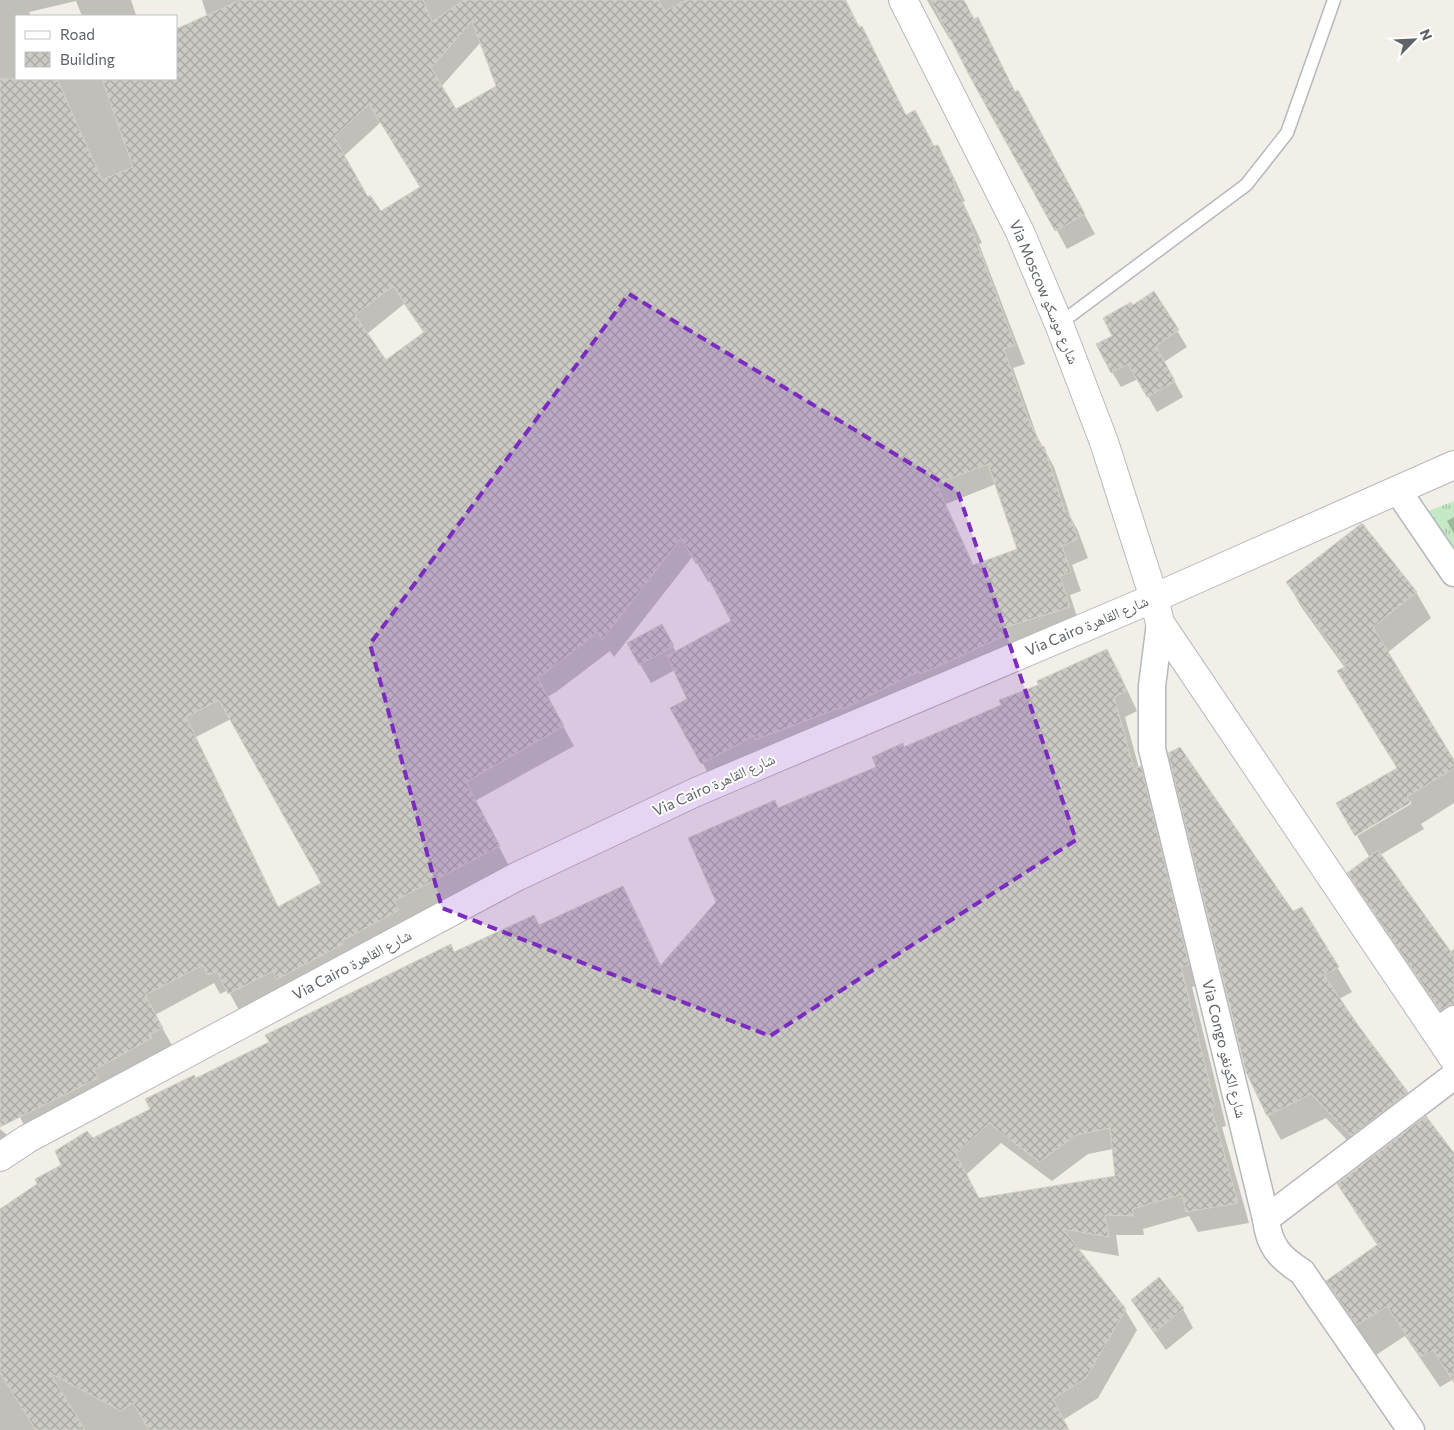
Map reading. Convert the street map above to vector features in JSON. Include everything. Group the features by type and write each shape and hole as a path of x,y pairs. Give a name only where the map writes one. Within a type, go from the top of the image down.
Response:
{"street":[{"name":"Via Moscow شارع موسكو","path":"903,0 1020,232 1059,324 1104,442 1157,611"},
{"name":"Via Cairo شارع القاهرة","path":"0,1157 27,1139 516,877 696,792 1157,611 1398,490 1454,465"},
{"path":"1398,490 1454,573"},
{"path":"1157,611 1445,1026 1454,1059"},
{"name":"Via Congo شارع الكونغو","path":"1157,611 1152,686 1152,749 1266,1218 1267,1232 1272,1245 1288,1263 1302,1272 1411,1430"},
{"path":"1266,1218 1454,1076"}],"lane":[{"path":"1059,324 1246,185 1287,133 1334,0"}],"highlighted area":[{"path":"629,294 958,492 1076,840 770,1036 442,908 370,644"}],"green space":[{"path":"1454,501 1454,553 1426,512"}],"building":[{"path":"241,0 423,0 432,22 464,0 658,0 665,11 687,0 845,0 859,27 862,26 906,115 915,110 934,146 938,145 972,223 970,225 1015,345 1004,349 1027,416 1042,447 1044,446 1065,512 1068,511 1078,539 1062,546 1071,572 1060,576 1070,607 1006,627 1010,633 941,665 920,674 919,671 843,709 842,707 755,740 755,735 701,764 670,708 687,699 667,656 731,621 700,562 696,564 681,538 602,640 598,632 545,673 537,677 564,726 466,782 500,846 394,901 399,910 342,941 343,944 277,979 273,971 228,994 217,971 208,975 203,965 145,995 163,1028 150,1034 152,1038 94,1070 98,1078 0,1127 0,79 57,80 102,180 133,167 102,80 178,80 178,28","holes":["472,21 496,86 456,109 431,68","369,104 420,187 381,211 370,195 368,197 334,137","393,286 424,332 386,360 355,315","988,464 1017,549 973,565 936,484","219,700 321,883 278,907 186,717"]},
{"path":"931,0 964,0 974,19 978,17 1015,92 1018,90 1085,214 1055,231 969,75"},
{"path":"1154,291 1179,330 1156,346 1175,381 1147,397 1128,364 1111,373 1096,344 1112,336 1103,318 1131,302 1133,305"},
{"path":"1362,523 1417,592 1373,627 1454,760 1454,768 1407,797 1410,803 1355,836 1336,803 1397,768 1337,671 1346,666 1286,582"},
{"path":"662,624 674,646 639,665 627,643"},
{"path":"1107,649 1127,691 1114,697 1134,769 1141,766 1189,965 1181,967 1215,1106 1211,1107 1238,1203 1186,1212 1182,1194 1133,1209 1133,1216 1105,1215 1109,1237 1063,1229 1126,1309 1086,1378 1053,1399 1069,1430 149,1430 133,1403 121,1411 50,1373 85,1430 36,1430 0,1373 0,1209 37,1184 35,1179 61,1165 55,1151 87,1131 93,1138 150,1109 145,1099 194,1075 196,1078 269,1042 265,1035 451,944 454,952 534,915 539,925 623,886 660,966 716,902 688,838 775,800 778,808 876,767 872,757 903,743 904,747 1001,705 999,700 1038,685 1037,681","holes":["989,1123 1039,1162 1076,1135 1110,1128 1115,1176 979,1198 956,1154"]},
{"path":"1180,747 1293,911 1302,907 1339,967 1324,975 1360,1028 1408,1092 1351,1136 1311,1094 1267,1116 1246,1072 1168,753"},
{"path":"1378,850 1454,956 1454,1004 1440,1010 1347,873"},
{"path":"1426,1116 1454,1153 1454,1383 1433,1350 1421,1357 1387,1306 1357,1325 1326,1281 1378,1244 1337,1184"},
{"path":"1159,1277 1184,1308 1155,1332 1131,1300"}]}
